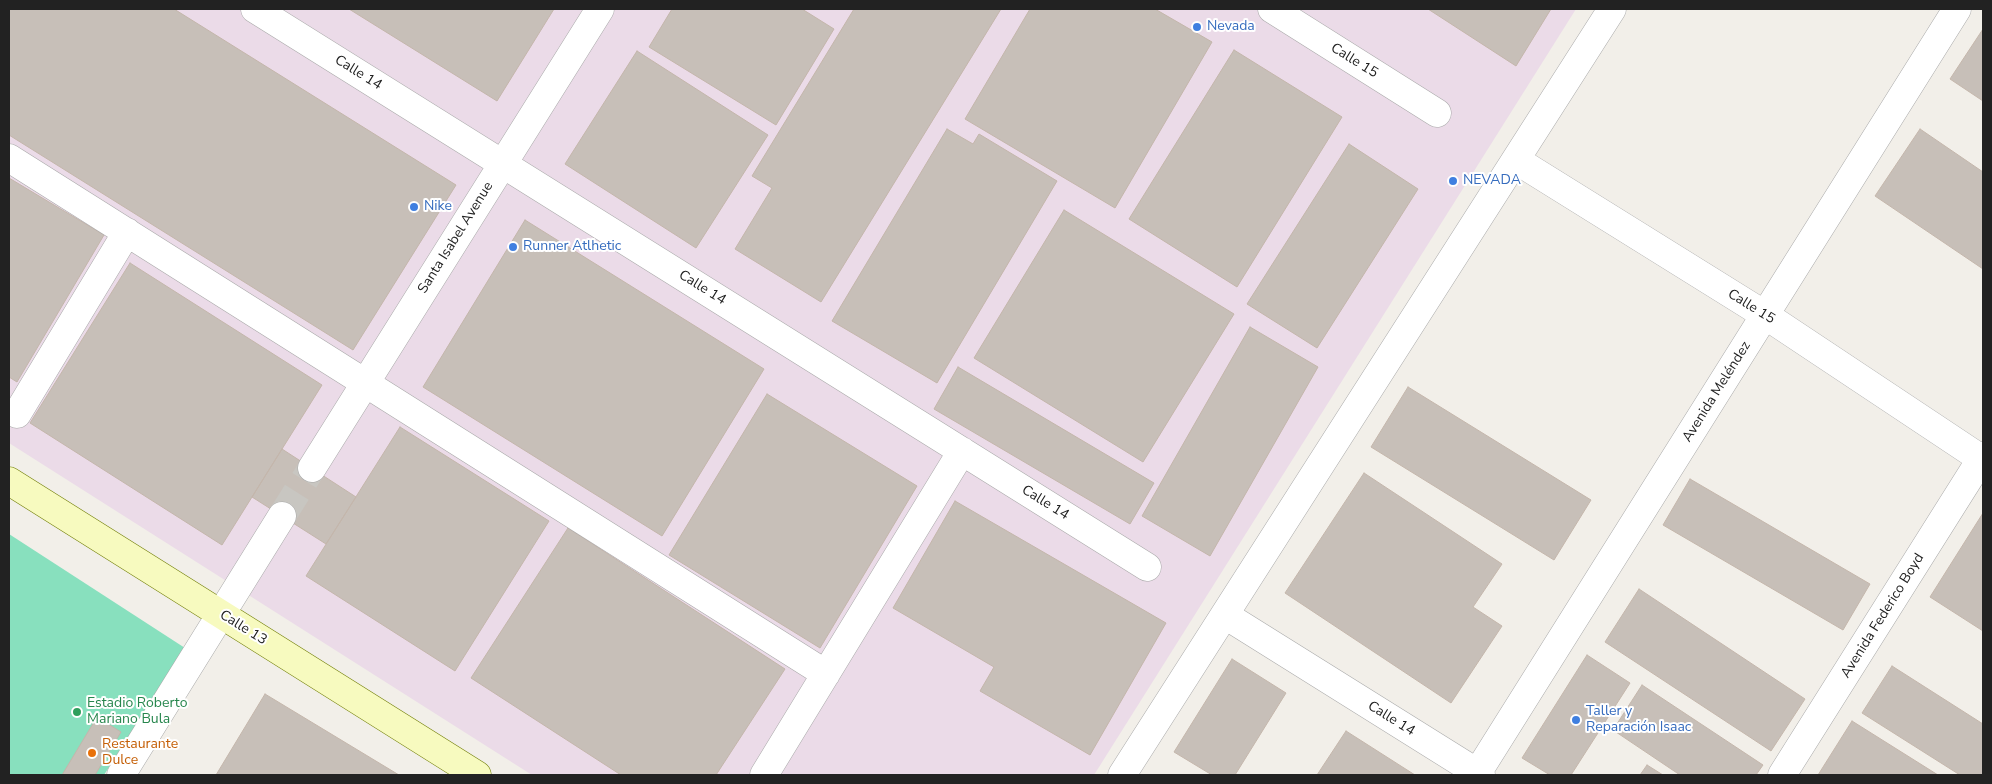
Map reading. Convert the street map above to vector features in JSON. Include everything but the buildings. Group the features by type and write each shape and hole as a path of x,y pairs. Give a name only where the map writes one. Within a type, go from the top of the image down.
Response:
{"main road":[{"name":"Calle 13","path":"9,481 477,775"}],"street":[{"name":"Calle 14","path":"256,9 1147,567"},
{"name":"Santa Isabel Avenue","path":"312,468 600,9"},
{"path":"1122,775 1612,9"},
{"name":"Avenida Meléndez","path":"1479,774 1957,9"},
{"name":"Calle 15","path":"1278,10 1437,113"},
{"path":"9,158 826,674"},
{"name":"Calle 15","path":"1516,160 1765,315 1983,459"},
{"path":"17,414 127,232"},
{"path":"764,775 962,451"},
{"name":"Avenida Federico Boyd","path":"1782,775 1983,459"},
{"path":"121,775 282,516"},
{"name":"Calle 14","path":"1224,615 1479,774"}],"shaded area":[{"path":"9,9 1576,9 1094,775 532,775 9,443"}],"green space":[{"name":"Estadio Roberto Mariano Bula","path":"9,534 185,648 104,775 9,775"}],"tunnel":[{"path":"282,516 312,468"}],"place":[{"name":"Nevada","path":"1197,27"},
{"name":"NEVADA","path":"1453,181"},
{"name":"Nike","path":"414,207"},
{"name":"Runner Atlhetic","path":"513,247"},
{"name":"Estadio Roberto Mariano Bula","path":"77,712"},
{"name":"Taller y Reparación Isaac","path":"1576,720"},
{"name":"Restaurante Dulce","path":"92,753"}]}
